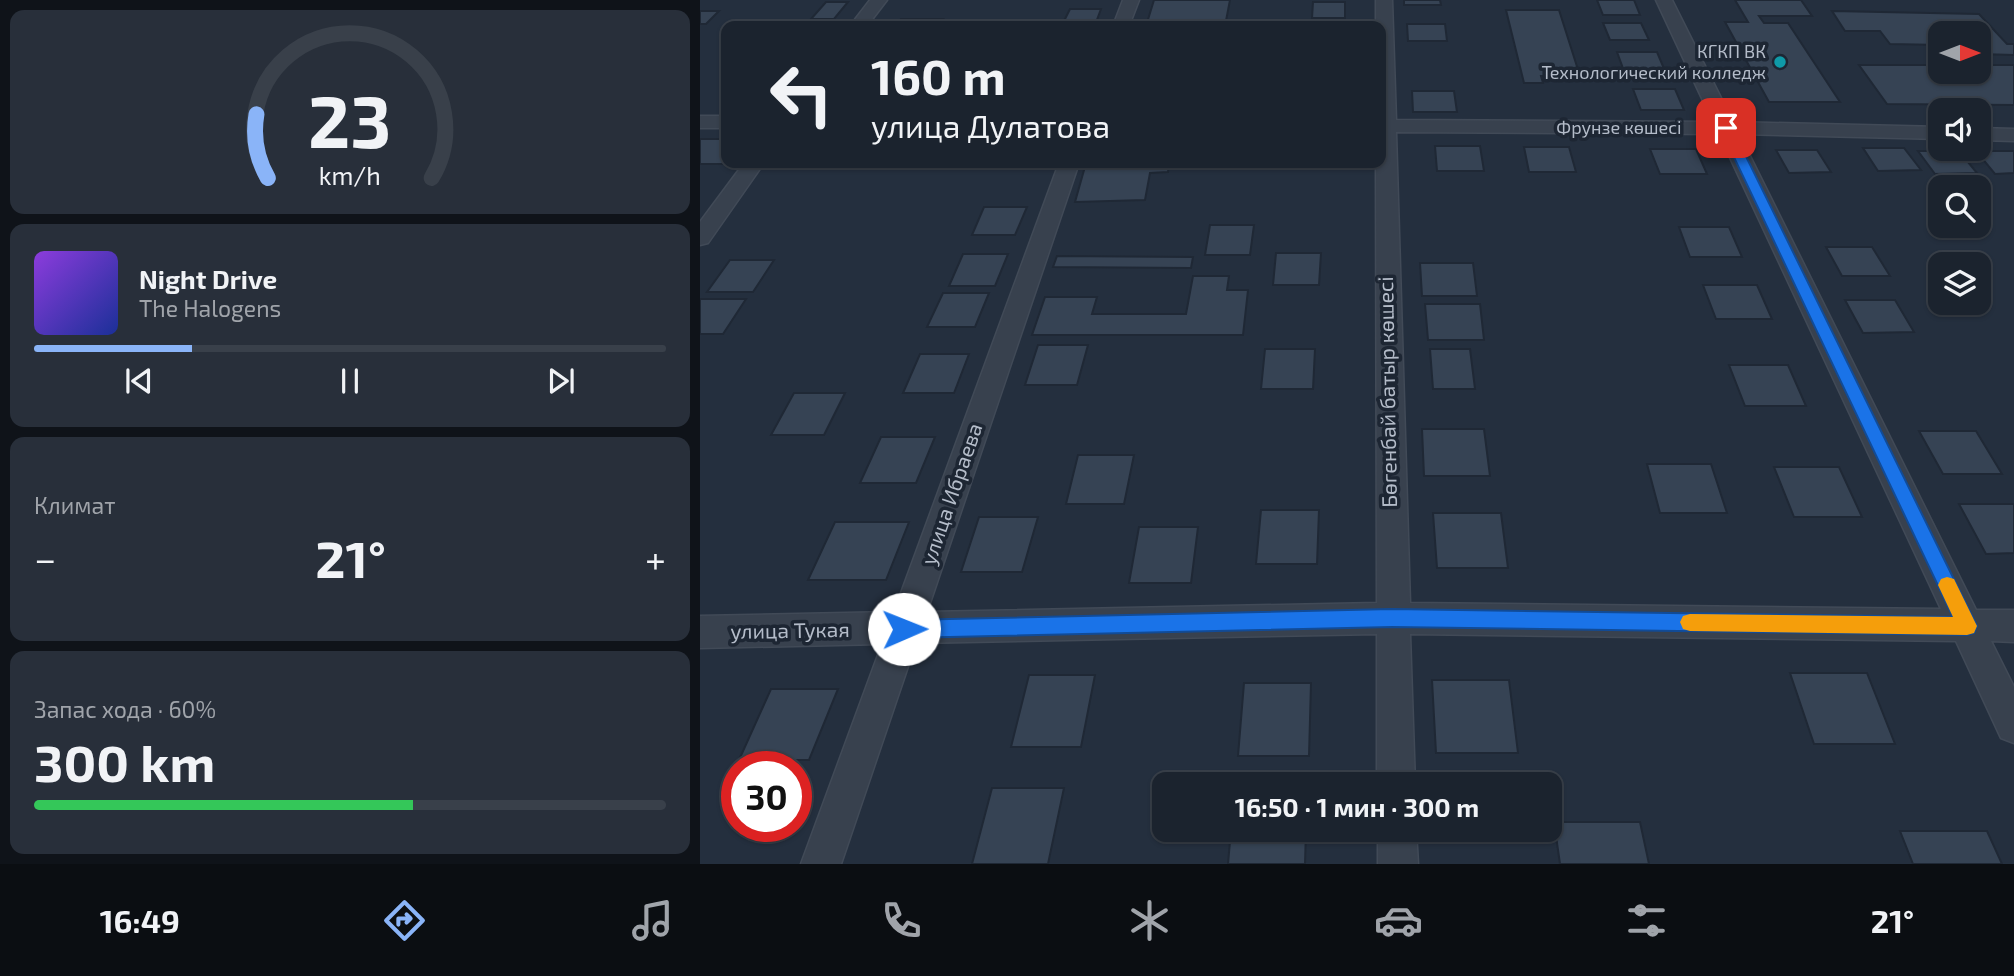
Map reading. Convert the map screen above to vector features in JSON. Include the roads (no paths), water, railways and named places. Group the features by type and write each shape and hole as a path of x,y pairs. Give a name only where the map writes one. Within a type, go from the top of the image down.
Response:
{"street":[{"path":"862,21 879,0"},
{"path":"1123,21 1131,0"},
{"name":"Бөгенбай батыр көшесі","path":"1384,0 1384,21"},
{"path":"1664,0 2014,725"},
{"path":"700,122 721,122"},
{"name":"Фрунзе көшесі","path":"1386,126 1726,128 1928,133"},
{"path":"1991,134 2014,135"},
{"path":"700,238 750,168"},
{"name":"улица Ибраева","path":"821,864 1067,168"},
{"name":"Бөгенбай батыр көшесі","path":"1383,168 1396,772"},
{"name":"улица Тукая","path":"700,632 1392,618 2014,626"},
{"path":"1397,842 1398,864"}],"place":[{"name":"КГКП ВК Технологический колледж","path":"1780,62"}]}
